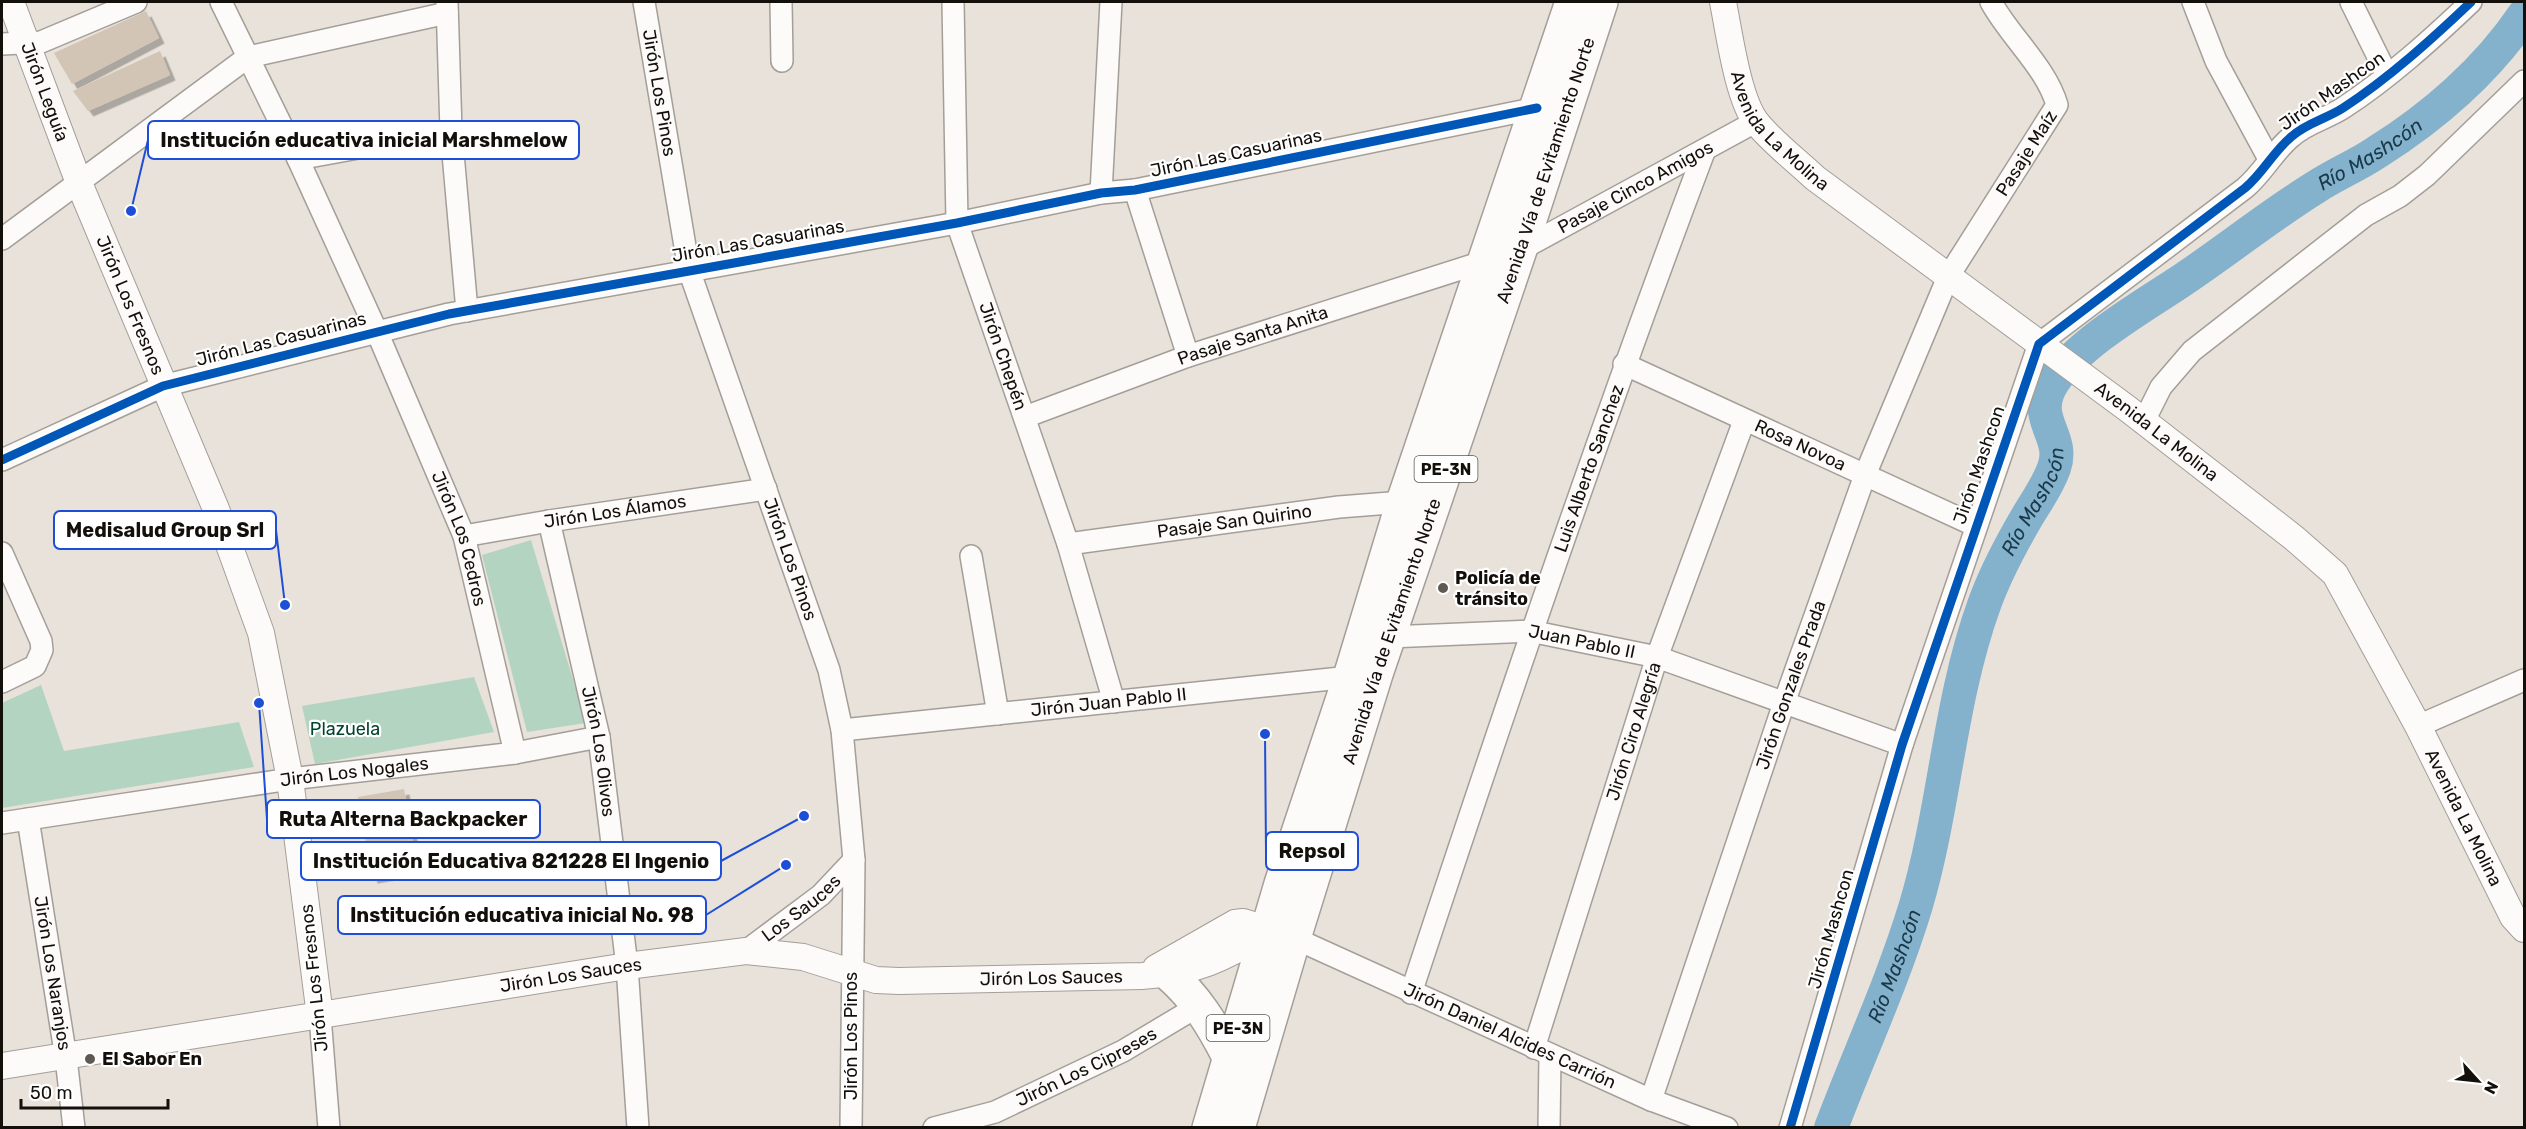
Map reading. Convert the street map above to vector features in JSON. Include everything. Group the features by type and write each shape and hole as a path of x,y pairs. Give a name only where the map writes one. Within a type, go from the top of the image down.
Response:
{"highway":[{"name":"Avenida Vía de Evitamiento Norte","path":"1238,1128 1281,934 1281,884 1363,676 1402,502 1572,2"},
{"name":"Avenida Vía de Evitamiento Norte","path":"1363,676 1389,637 1601,2"},
{"name":"Avenida Vía de Evitamiento Norte","path":"1209,1128 1229,1057 1281,934"},
{"path":"1156,975 1200,1005 1229,1057"}],"street":[{"name":"Jirón Leguía","path":"11,2 13,43 80,183"},
{"path":"13,43 41,42 136,2"},
{"name":"Jirón Los Cedros","path":"221,2 298,159 377,332 465,536 515,753"},
{"name":"Jirón Los Pinos","path":"644,2 689,270 829,670 842,730 854,860 851,1128"},
{"path":"781,2 782,61"},
{"name":"Jirón Chepén","path":"952,2 957,223 1068,544 1114,702"},
{"path":"1101,193 1111,2"},
{"name":"Avenida La Molina","path":"1723,2 1737,73 1755,122 1815,178 2048,349 2294,538 2335,574 2418,726 2513,917 2524,929"},
{"name":"Pasaje Maíz","path":"1948,276 2058,105 2053,89 2003,24 1992,2"},
{"path":"2193,2 2216,61 2269,159"},
{"path":"2351,2 2387,75"},
{"name":"Jirón Mashcon","path":"1790,1128 1902,745 1976,526 2048,349 2260,175 2269,159 2291,137 2342,108 2387,75 2471,2"},
{"path":"2,239 248,57 447,7 451,131 467,311"},
{"path":"2135,416 2192,351 2366,214 2400,196 2427,175 2524,81"},
{"name":"Jirón Las Casuarinas","path":"2,460 163,386 467,311 957,223 1101,193 1135,190 1537,108"},
{"name":"Pasaje Cinco Amigos","path":"1482,264 1520,250 1704,152 1755,122"},
{"path":"298,159 451,131"},
{"name":"Luis Alberto Sanchez","path":"1411,993 1530,631 1624,364 1704,152"},
{"name":"Jirón Los Fresnos","path":"80,183 216,509 261,633 290,779 320,1016 329,1128"},
{"path":"1135,190 1188,356"},
{"name":"Pasaje Santa Anita","path":"1024,417 1188,356 1482,264"},
{"name":"Jirón Gonzales Prada","path":"1651,1100 1784,703 1865,475 1948,276"},
{"name":"Rosa Novoa","path":"1624,364 1976,526"},
{"name":"Jirón Ciro Alegría","path":"1549,1128 1542,1051 1657,657 1744,421"},
{"name":"Jirón Los Álamos","path":"465,536 549,521 766,489"},
{"name":"Pasaje San Quirino","path":"1068,544 1339,507 1402,502"},
{"name":"Jirón Los Olivos","path":"549,521 599,738 627,966 638,1128"},
{"path":"2,553 41,641 42,650 35,666 2,682"},
{"path":"971,556 998,714"},
{"name":"Juan Pablo II","path":"1389,637 1530,631 1657,657 1902,745"},
{"name":"Jirón Juan Pablo II","path":"842,730 1363,676"},
{"path":"2418,726 2524,680"},
{"name":"Jirón Los Nogales","path":"2,824 290,779 515,753 599,738"},
{"name":"Jirón Los Naranjos","path":"28,819 66,1058 74,1128"},
{"name":"Los Sauces","path":"746,951 822,895 854,860"},
{"name":"Jirón Los Sauces","path":"2,1066 66,1058 627,966 746,951 803,957 876,980 1156,975 1235,923 1243,922 1281,934"},
{"name":"Jirón Daniel Alcides Carrión","path":"1281,934 1651,1100 1727,1128"},
{"name":"Jirón Los Cipreses","path":"934,1128 995,1112 1075,1076 1200,1005"}],"green space":[{"path":"531,540 586,723 527,732 482,555"},
{"name":"Plazuela","path":"474,677 494,732 315,764 302,706"},
{"path":"41,685 64,751 239,722 254,767 2,808 2,703"}],"building":[{"path":"146,11 159,38 72,84 54,53"},
{"path":"160,51 170,75 88,111 73,91"},
{"path":"404,789 418,870 372,878 358,797"}],"waterway":[{"name":"Río Mashcón","path":"1831,1128 1886,989 1916,905 1934,830 1963,679 1984,605 2003,560 2054,468 2056,446 2046,417 2045,406 2053,382 2078,354 2128,315 2299,198 2370,157 2418,124 2476,73 2524,15"}],"cycle path":[{"path":"1790,1128 1902,745 2039,344 2245,188 2297,132 2343,108 2377,84 2471,2"},
{"path":"2,460 163,386 449,314 957,223 1101,193 1135,190 1537,108"}],"place":[{"name":"Institución educativa inicial Marshmelow","path":"131,211"},
{"name":"Policía de tránsito","path":"1443,588"},
{"name":"Medisalud Group Srl","path":"285,605"},
{"name":"Ruta Alterna Backpacker","path":"259,703"},
{"name":"Repsol","path":"1265,734"},
{"name":"Institución Educativa 821228 El Ingenio","path":"804,816"},
{"name":"Institución educativa inicial No. 98","path":"786,865"},
{"name":"El Sabor En","path":"90,1059"}]}
